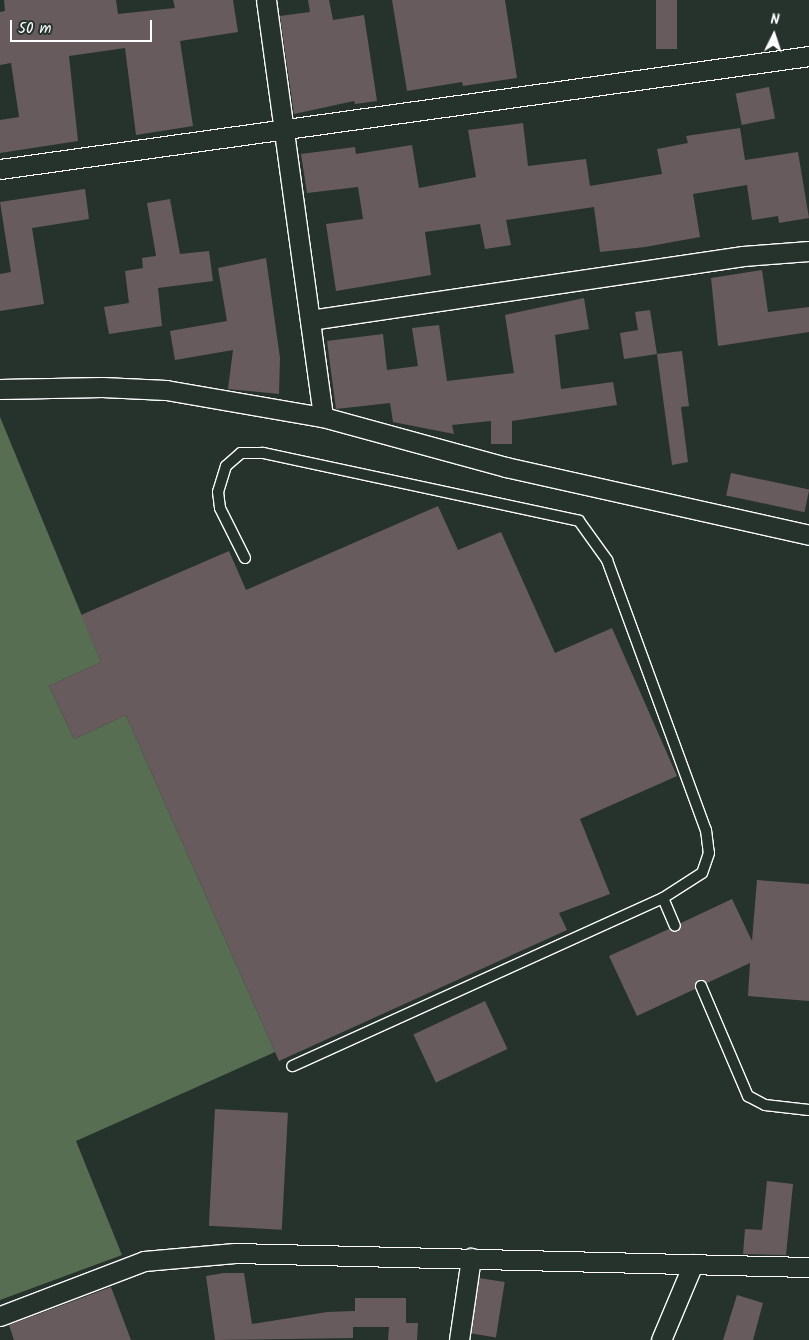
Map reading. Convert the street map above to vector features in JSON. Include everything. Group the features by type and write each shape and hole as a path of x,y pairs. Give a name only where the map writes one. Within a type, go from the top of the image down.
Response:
{"street":[{"path":"266,0 323,417"},
{"path":"0,169 809,56"},
{"path":"310,320 743,256 809,251"},
{"path":"0,389 102,387 166,390 323,417 506,467 809,535"},
{"path":"0,1316 144,1261 235,1253 809,1267"},
{"path":"459,1340 471,1258"},
{"path":"660,1340 693,1264"}],"lane":[{"path":"245,558 220,508 218,492 226,466 241,453 263,452 579,521 607,560 706,830 709,853 702,873 662,898 292,1066"},
{"path":"662,898 675,926"},
{"path":"701,986 748,1096 765,1105 809,1110"}],"green space":[{"path":"0,417 101,662 49,686 74,739 126,715 275,1052 76,1141 122,1255 0,1300"}],"building":[{"path":"4,0 116,0 118,14 175,8 173,0 233,0 238,32 180,41 193,126 136,135 125,48 69,56 78,141 0,153 0,120 19,117 11,63 0,65 0,12 5,11"},
{"path":"308,0 329,0 333,20 364,15 377,101 355,104 354,101 294,114 280,16 310,12"},
{"path":"392,0 505,0 517,78 463,86 462,82 407,91"},
{"path":"656,0 677,0 677,49 656,49"},
{"path":"769,87 775,118 742,125 736,93"},
{"path":"523,123 528,166 586,159 590,186 662,174 657,149 688,143 686,136 740,128 745,160 798,152 809,218 779,223 778,216 752,220 747,185 693,194 700,237 645,247 600,252 594,207 506,220 511,245 485,249 480,224 425,232 431,275 336,291 326,224 363,219 358,187 307,193 301,154 355,147 356,154 412,145 419,188 476,177 468,130"},
{"path":"85,189 89,219 32,228 44,304 0,311 0,274 11,272 0,202"},
{"path":"170,199 180,254 209,251 213,281 158,288 162,326 109,334 104,307 129,303 125,271 143,268 142,258 156,256 147,203"},
{"path":"266,258 280,358 279,394 228,389 233,350 175,360 170,331 227,321 218,268"},
{"path":"762,270 768,312 809,307 809,332 718,346 711,278"},
{"path":"584,298 589,329 555,335 561,389 613,382 617,405 512,421 512,444 491,444 491,421 452,425 454,434 393,422 390,403 336,409 327,341 383,334 387,370 418,366 412,328 439,325 447,381 514,373 505,315"},
{"path":"650,310 657,354 624,359 620,333 638,330 635,312"},
{"path":"682,351 689,406 681,407 688,462 672,465 657,354"},
{"path":"731,473 809,490 804,512 726,495"},
{"path":"438,506 458,550 501,532 555,653 612,628 677,776 580,819 610,894 559,913 567,930 279,1061 126,715 74,739 49,686 101,662 81,615 229,551 246,590"},
{"path":"757,880 809,884 809,1001 748,996 750,963 707,983 698,980 695,989 637,1016 609,956 669,929 678,932 681,923 732,899 752,941"},
{"path":"485,1001 507,1049 436,1082 413,1034"},
{"path":"215,1109 288,1113 282,1230 209,1226"},
{"path":"767,1181 793,1184 786,1255 743,1254 745,1229 762,1230"},
{"path":"224,1273 244,1273 252,1324 327,1312 355,1311 355,1298 406,1298 406,1323 418,1323 417,1340 388,1340 389,1327 353,1327 353,1338 215,1340 206,1276"},
{"path":"479,1278 505,1282 496,1337 470,1333"},
{"path":"111,1287 131,1340 14,1340 9,1325"},
{"path":"737,1295 763,1303 753,1340 723,1340"}]}
